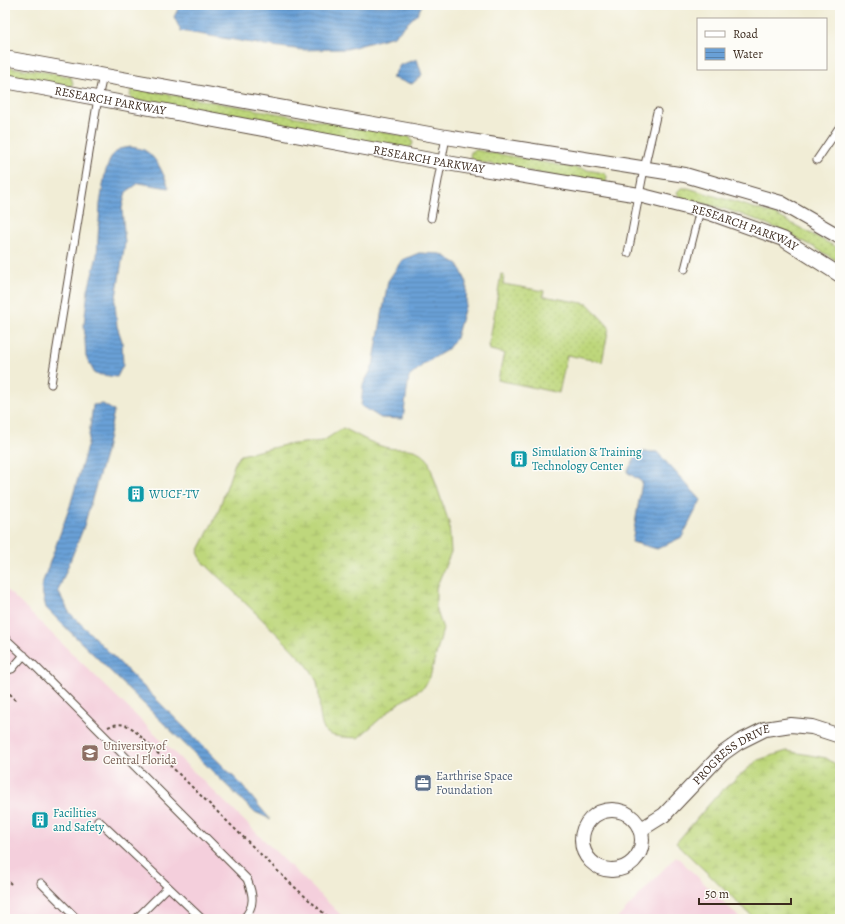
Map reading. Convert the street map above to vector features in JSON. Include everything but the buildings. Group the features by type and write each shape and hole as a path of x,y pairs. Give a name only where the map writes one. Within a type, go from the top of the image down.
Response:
{"street":[{"name":"RESEARCH PARKWAY","path":"5,58 446,137 685,175 781,203 840,236"},
{"name":"RESEARCH PARKWAY","path":"5,81 441,162 639,195 700,210 783,239 840,274"},
{"name":"PROGRESS DRIVE","path":"640,830 664,815 722,754 739,742 765,729 792,725 812,727 840,736"},
{"path":"610,810 620,811 628,815 636,822 640,830 642,843 639,853 633,862 624,867 614,870 604,868 595,864 584,850 582,842 586,825 593,817 601,812 610,810"}],"lane":[{"path":"51,384 98,98 103,76"},
{"path":"628,253 644,169 657,112"},
{"path":"816,160 840,129"},
{"path":"431,218 446,137"},
{"path":"684,269 700,210"},
{"path":"5,638 24,655 247,879 252,892 251,906 243,919"},
{"path":"5,671 12,669 24,655"},
{"path":"98,820 202,919"},
{"path":"42,883 77,919"},
{"path":"136,919 168,888"}],"path":[{"path":"5,698 10,694 17,701"},
{"path":"100,731 119,724 127,725 133,729 288,881 330,919"},
{"path":"5,878 11,884"}],"shaded area":[{"name":"University of Central Florida","path":"5,588 345,919 5,919"},
{"path":"676,856 741,919 617,919"}],"green space":[{"path":"5,67 40,71 71,77 73,84 69,88 5,75"},
{"path":"134,88 410,137 413,142 412,146 408,149 134,100 130,96 131,90"},
{"path":"476,150 604,173 607,176 606,182 600,185 475,161 470,157 471,152"},
{"path":"681,188 688,188 774,214 840,249 840,263 804,242 766,224 725,209 680,198 677,192"},
{"path":"501,274 504,275 503,284 544,291 543,296 588,304 609,327 602,362 567,355 559,393 498,380 504,353 490,350 489,346"},
{"path":"343,428 368,441 384,447 407,449 418,452 428,460 449,523 451,552 436,588 436,608 443,629 430,677 424,687 396,705 358,738 337,736 326,732 321,722 316,679 310,669 287,644 202,561 198,552 218,512 236,460 241,455 285,445 323,441"},
{"path":"787,751 826,758 840,767 840,919 755,919 676,843 718,794 758,760"}],"water":[{"path":"180,5 422,5 418,13 394,36 347,49 302,50 181,31 174,17"},
{"path":"417,59 422,75 412,84 392,78 400,65"},
{"path":"131,147 144,150 153,157 160,167 169,188 139,183 126,192 122,208 125,243 115,303 117,326 122,341 123,365 117,377 95,374 86,357 84,324 88,290 97,256 100,204 105,173 111,157 119,149"},
{"path":"419,253 441,254 458,264 467,283 466,303 456,338 447,350 425,363 409,377 403,419 381,418 361,406 363,385 373,366 388,281 402,260"},
{"path":"103,404 114,411 105,455 83,529 58,591 69,612 238,781 270,819 253,811 46,608 41,587 70,506 88,443 93,405"},
{"path":"638,452 657,452 701,500 682,537 657,549 632,542 642,482 627,472"}],"place":[{"name":"Simulation & Training Technology Center","path":"519,459"},
{"name":"WUCF-TV","path":"136,494"},
{"name":"University of Central Florida","path":"90,753"},
{"name":"Earthrise Space Foundation","path":"423,783"},
{"name":"Facilities and Safety","path":"40,820"}]}
